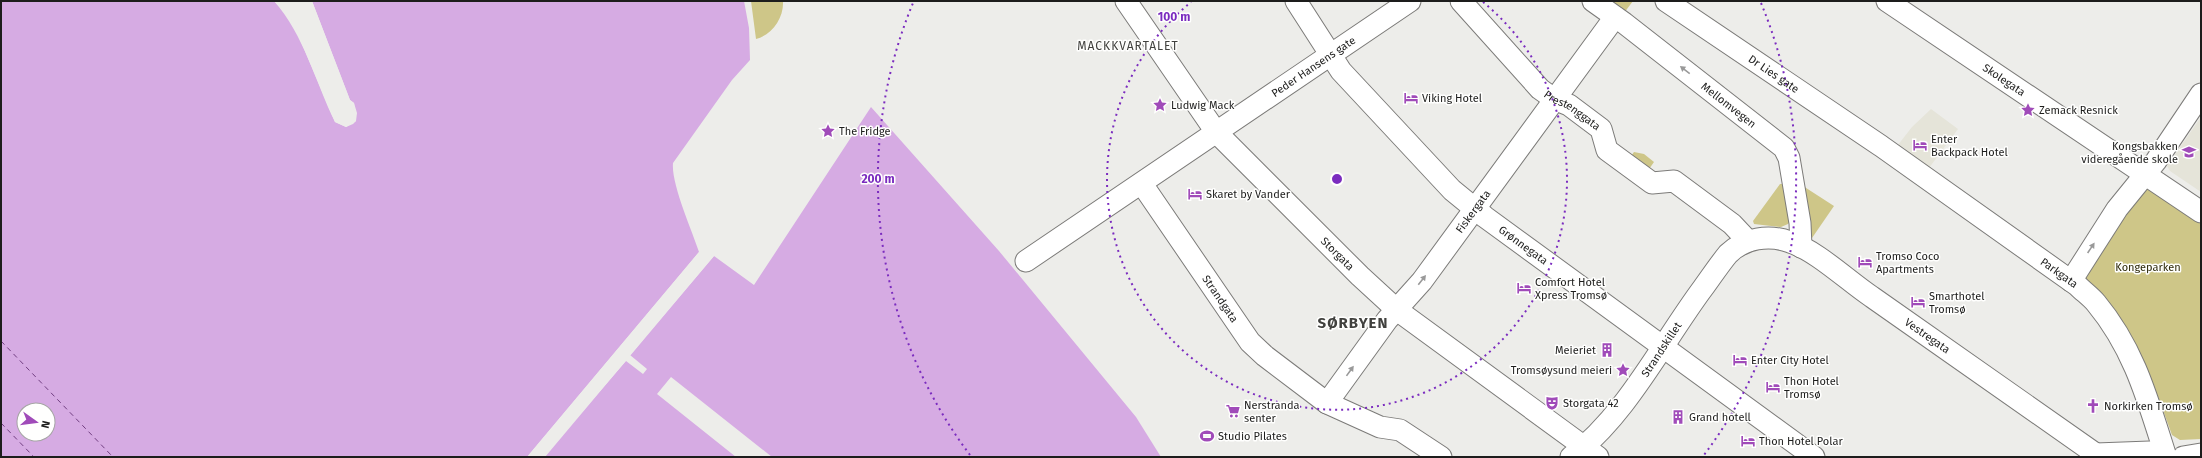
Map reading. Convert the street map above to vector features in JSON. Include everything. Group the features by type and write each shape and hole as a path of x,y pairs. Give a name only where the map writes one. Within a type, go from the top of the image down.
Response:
{"street":[{"name":"Storgata","path":"1126,1 1216,132 1360,276 1397,310 1585,454"},
{"name":"Grønnegata","path":"1296,1 1333,55 1341,71 1452,190 1663,348 1814,457"},
{"name":"Peder Hansens gate","path":"1142,184 1216,132 1333,55 1410,1"},
{"name":"Prestenggata","path":"1462,1 1540,89 1554,99 1569,105 1601,129 1607,150 1652,183 1674,181 1732,224 1748,241"},
{"name":"Mellomvegen","path":"1593,1 1784,148 1789,158 1800,223 1801,247"},
{"name":"Dr Lies gate","path":"1666,1 1881,146"},
{"name":"Skolegata","path":"1887,1 1940,38 2146,173 2201,212"},
{"name":"Fiskergata","path":"1328,403 1387,320 1422,281 1615,17"},
{"path":"2070,281 2117,209 2146,173 2201,94"},
{"name":"Parkgata","path":"1881,146 2070,281 2095,301 2120,336 2143,383 2166,457"},
{"path":"1026,261 1142,184"},
{"name":"Strandgata","path":"1142,184 1250,342 1265,356 1328,403 1380,428 1400,430 1441,457"},
{"name":"Vestregata","path":"1748,241 1764,238 1777,239 1801,247 2007,389 2098,456"},
{"name":"Strandskillet","path":"1585,454 1663,348 1675,326 1720,264 1728,254 1748,241"},
{"path":"2098,456 2150,452 2162,457"},
{"path":"2183,457 2201,454"}],"shaded area":[{"path":"1,1 274,1 293,28 301,43 335,122 346,127 356,121 354,103 350,100 312,1 744,1 749,28 750,60 732,80 673,163 675,183 699,252 527,457 1,457"},
{"path":"871,107 999,251 1136,417 1161,457 545,457 714,256 754,285"},
{"path":"1931,109 1958,129 1926,172 1894,150 1912,127"},
{"name":"Kongsbakken videregående skole","path":"2201,117 2201,192 2170,171 2167,166"}],"green space":[{"path":"751,1 783,1 781,14 776,25 767,34 756,39"},
{"path":"1605,1 1633,1 1624,13"},
{"path":"1634,152 1644,154 1654,162 1647,172 1629,159"},
{"path":"1780,184 1783,184 1790,221 1788,224 1781,227 1754,224 1753,221"},
{"name":"Kongeparken","path":"2144,185 2201,222 2201,439 2180,440 2172,435 2159,399 2144,371 2082,277"},
{"path":"1803,186 1834,206 1812,238 1809,232"}],"pier":[{"path":"274,1 277,1 287,13 301,36 337,121 340,123 349,124 354,120 355,113 352,105 348,101 310,1 312,1 350,100 354,103 357,113 356,121 353,124 346,127 335,122 299,37 286,14"},
{"path":"699,252 701,252 530,457 527,457"},
{"path":"712,255 714,256 630,355 647,369 643,374 626,361 543,457"},
{"path":"671,377 772,457 736,457 657,394"}],"ferry route":[{"path":"1,341 113,457"},
{"path":"1,423 34,457"}],"place":[{"name":"Viking Hotel","path":"1411,98"},
{"name":"Ludwig Mack","path":"1160,105"},
{"name":"Zemack Resnick","path":"2028,110"},
{"name":"The Fridge","path":"828,131"},
{"name":"Enter Backpack Hotel","path":"1920,145"},
{"name":"Kongsbakken videregående skole","path":"2189,152"},
{"name":"Skaret by Vander","path":"1195,194"},
{"name":"Tromso Coco Apartments","path":"1865,262"},
{"name":"Comfort Hotel Xpress Tromsø","path":"1524,288"},
{"name":"Smarthotel Tromsø","path":"1918,302"},
{"name":"Meieriet","path":"1607,350"},
{"name":"Enter City Hotel","path":"1740,360"},
{"name":"Tromsøysund meieri","path":"1623,370"},
{"name":"Thon Hotel Tromsø","path":"1773,387"},
{"name":"Storgata 42","path":"1552,403"},
{"name":"Norkirken Tromsø","path":"2093,406"},
{"name":"Nerstranda senter","path":"1233,411"},
{"name":"Grand hotell","path":"1678,417"},
{"name":"Studio Pilates","path":"1207,436"},
{"name":"Thon Hotel Polar","path":"1748,441"}],"district":[{"name":"MACKKVARTALET","path":"1128,46"},
{"name":"SØRBYEN","path":"1353,323"}]}
